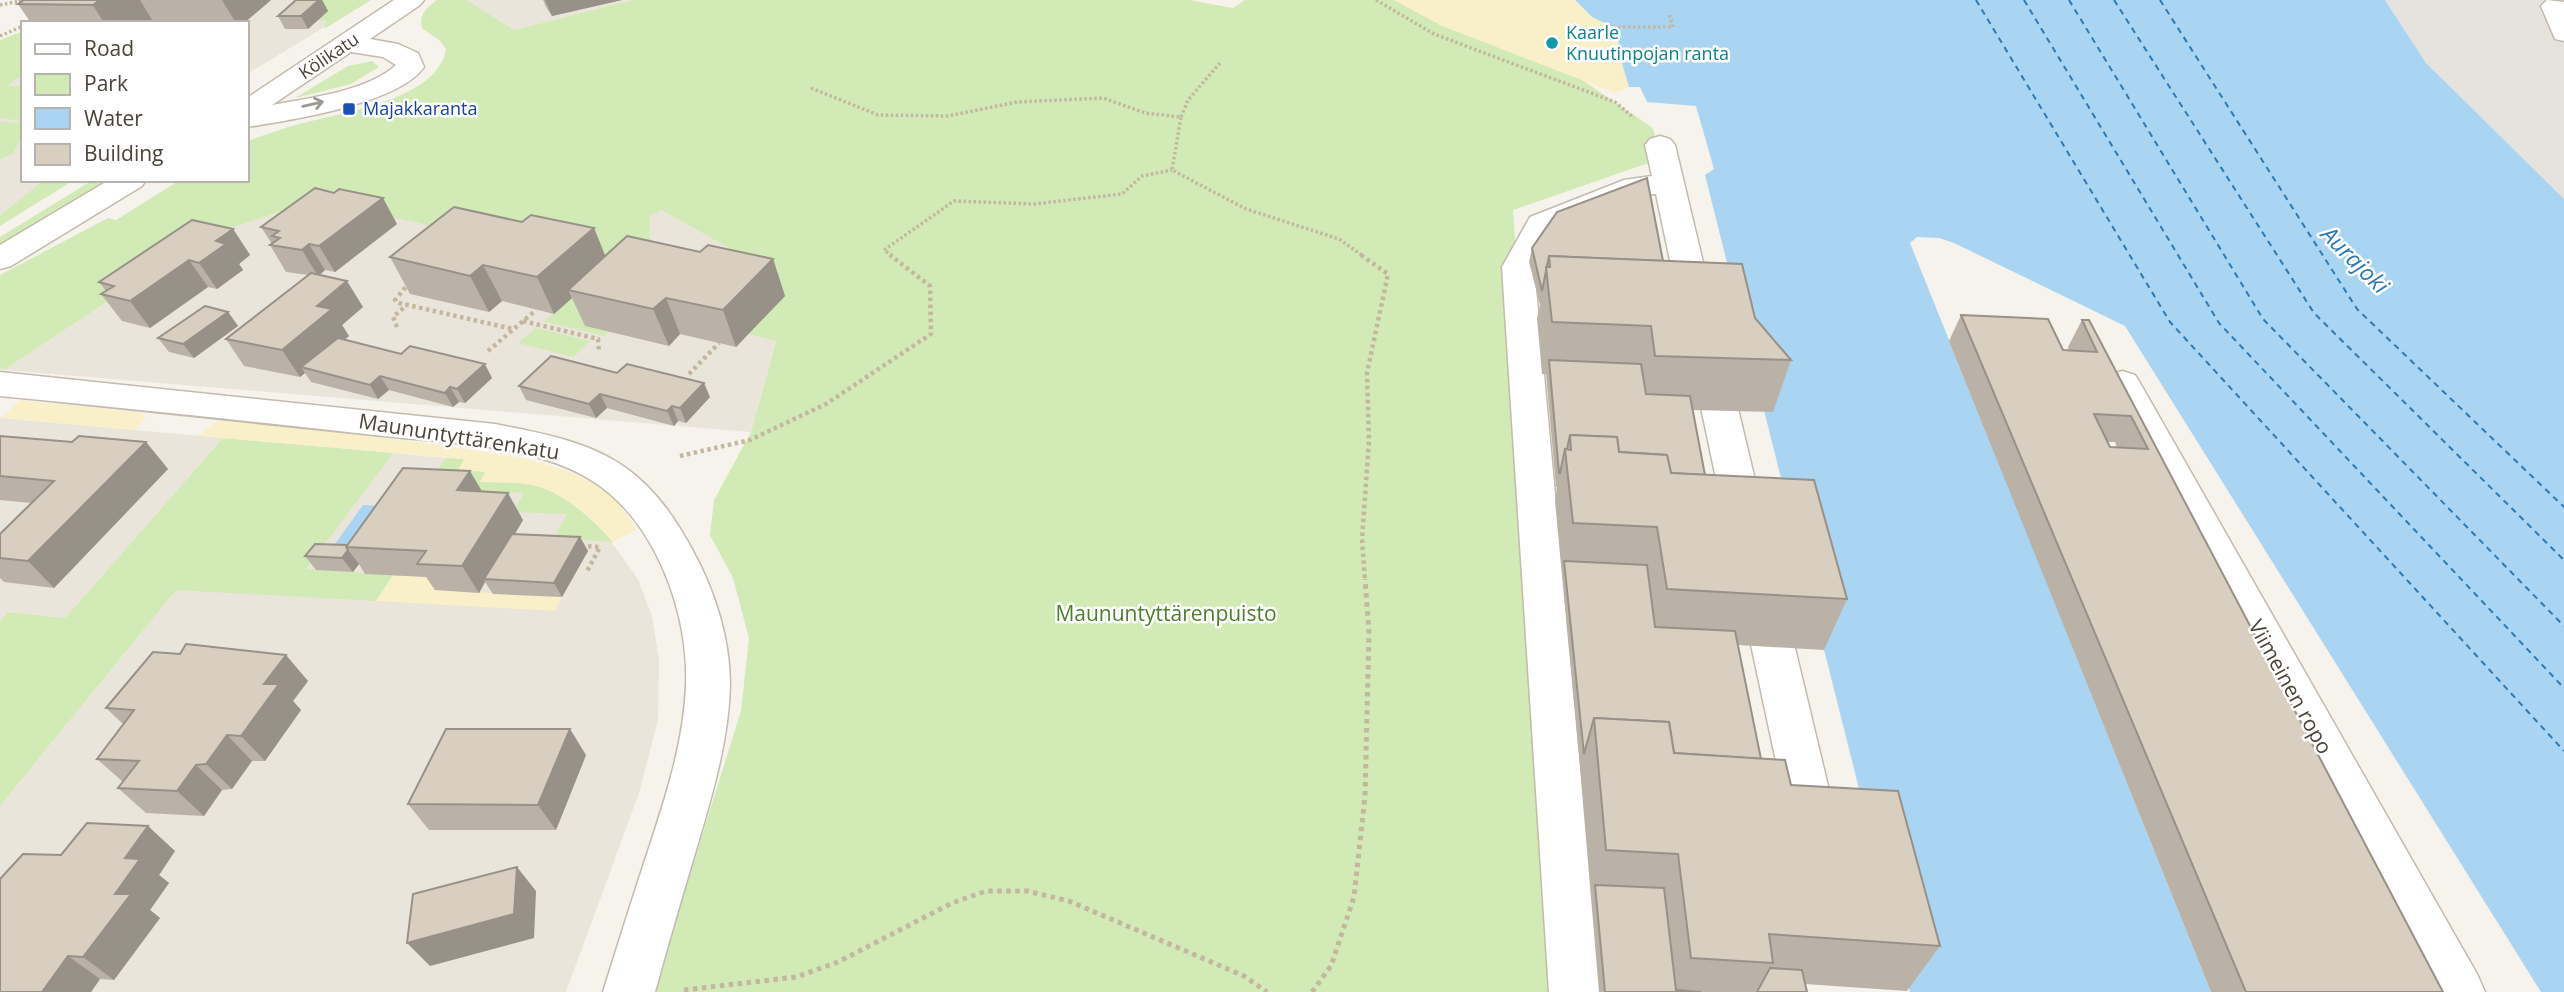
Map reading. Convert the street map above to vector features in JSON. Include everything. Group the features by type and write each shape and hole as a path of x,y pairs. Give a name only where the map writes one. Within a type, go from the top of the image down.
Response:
{"street":[{"name":"Kölikatu","path":"248,109 411,0"},
{"path":"2556,8 2564,33"},
{"path":"248,119 379,88 400,77 410,68 408,59 396,52 348,44"},
{"path":"1660,145 1824,872"},
{"path":"0,260 128,182"},
{"path":"1575,992 1518,267 1541,224 1635,186 1669,184"},
{"name":"Viimeinen ropo","path":"2122,383 2459,992"},
{"name":"Maununtyttärenkatu","path":"0,384 240,407 533,444 587,460 611,474 628,489 660,528 685,578 705,643 708,682 704,727 688,798 629,992"}],"path":[{"path":"0,5 25,0"},
{"path":"1376,0 1434,34 1615,102 1660,145"},
{"path":"1613,27 1673,27 1669,13"},
{"path":"0,36 21,27"},
{"path":"1172,170 1181,117 1188,100 1220,63"},
{"path":"811,88 878,115 948,116 1017,102 1103,98 1145,113 1181,117"},
{"path":"680,456 750,440 826,404 931,334 930,286 884,250 954,201 1034,204 1122,194 1142,176 1172,170 1246,209 1339,239 1388,274 1367,373 1369,442 1362,538 1369,633 1365,796 1354,897 1331,966 1312,992"},
{"path":"412,280 395,300 513,329"},
{"path":"397,327 393,317 408,305"},
{"path":"488,351 536,310"},
{"path":"523,321 598,339 599,351"},
{"path":"689,374 719,343"},
{"path":"575,545 600,547 586,573"},
{"path":"675,991 796,977 838,962 952,903 986,891 1027,891 1069,901 1244,976 1267,992"}],"shaded area":[{"path":"72,0 369,0 248,73 248,21 44,21"},
{"path":"467,0 632,0 514,30"},
{"path":"2385,0 2564,0 2564,199 2426,63"},
{"path":"21,37 21,182 68,182 0,224 0,53"},
{"path":"487,111 791,284 751,432 4,370 207,236 316,200"},
{"path":"0,418 223,438 65,618 9,612 0,621"},
{"path":"295,444 446,458 470,463 547,491 569,502 604,532 638,579 652,616 659,660 658,720 639,793 566,992 0,992 0,806"}],"green space":[{"path":"315,0 371,0 326,28 323,26 328,21 317,20 327,11"},
{"name":"Maununtyttärenpuisto","path":"437,0 467,0 514,30 632,0 1189,0 1233,8 1245,0 1422,0 1526,42 1653,128 1660,159 1513,210 1569,992 653,992 741,711 749,638 733,578 710,535 714,500 751,432 776,341 749,334 586,326 609,332 604,336 543,321 554,314 441,228 316,200 207,236 4,370 0,369 0,275 108,218 116,220 177,182 248,182 248,142 253,139 385,102 425,81 439,66 446,49 422,28 423,15","holes":["661,210 778,276 658,249 649,236 650,216"]},
{"path":"21,32 21,76 7,86 21,87 21,121 0,118 0,40"},
{"path":"372,61 379,67 351,84 295,98 348,66"},
{"path":"0,122 21,123 21,137 13,154 0,159"},
{"path":"42,182 71,182 0,226 0,216"},
{"path":"90,182 103,182 0,244 0,237"},
{"path":"536,328 590,341 573,357 518,343"},
{"path":"223,438 393,453 306,569 393,575 376,601 176,590 0,806 0,621 8,612 65,618"},
{"path":"446,458 465,459 486,472 481,482 530,484 558,495 588,517 613,542 554,538 567,514 513,512 524,493 443,489 427,484"}],"sand":[{"name":"Kaarle Knuutinpojan ranta","path":"1394,0 1575,0 1592,17 1613,27 1619,38 1618,50 1629,87 1615,93 1442,26"},
{"path":"20,400 143,413 145,419 135,430 1,418"},
{"path":"224,420 434,445 516,457 550,466 567,471 605,490 620,505 636,530 613,542 569,501 530,484 480,482 485,472 458,470 464,459 199,436 212,424"},
{"path":"393,575 444,578 436,590 562,597 555,611 376,601"}],"water":[{"name":"Aurajoki","path":"1575,0 2385,0 2426,63 2564,199 2564,992 2541,992 2125,326 1954,243 1939,238 1917,237 1910,243 2211,992 1910,992 1705,175 1714,169 1696,106 1647,102 1640,87 1629,87 1618,50 1619,38 1613,27 1592,17"},
{"path":"363,505 398,507 363,557 327,555"}],"building":[{"path":"24,0 100,0 93,5 18,4"},
{"path":"296,0 319,0 301,16 278,16"},
{"path":"1647,178 1663,261 1549,256 1542,291 1532,248 1557,212"},
{"path":"315,188 334,193 339,189 383,198 319,246 309,244 302,250 270,245 280,238 272,236 279,231 261,227"},
{"path":"454,207 522,222 531,215 594,228 537,277 483,265 470,276 390,257"},
{"path":"192,220 233,229 216,241 226,244 199,263 189,260 130,301 101,294 114,286 99,282"},
{"path":"627,236 700,252 708,245 773,259 723,310 666,298 653,309 568,290"},
{"path":"1549,256 1742,264 1755,318 1791,360 1655,356 1651,326 1552,322 1546,267 1550,267"},
{"path":"311,273 347,281 317,306 332,309 282,350 226,339"},
{"path":"205,306 228,312 183,344 158,338"},
{"path":"1961,315 2048,319 2063,350 2097,352 2082,320 2089,320 2443,992 2246,992","holes":["2094,414 2131,416 2148,449 2110,447"]},
{"path":"338,338 401,354 410,346 485,364 457,389 450,387 445,393 380,376 370,385 301,367"},
{"path":"551,356 617,373 627,364 704,383 680,408 672,406 667,411 600,394 589,404 519,386"},
{"path":"1549,360 1641,364 1646,394 1690,396 1705,475 1671,473 1667,455 1619,452 1617,437 1570,435 1559,473"},
{"path":"1570,435 1617,437 1619,452 1667,455 1671,473 1814,480 1847,599 1667,589 1657,527 1573,523 1565,449 1571,450"},
{"path":"0,436 72,442 79,436 146,442 28,561 0,558 0,534 54,481 0,476"},
{"path":"403,468 470,471 457,490 508,493 462,566 417,564 426,551 346,547"},
{"path":"512,534 580,537 554,583 484,579"},
{"path":"315,544 347,545 348,550 342,558 305,556"},
{"path":"1564,561 1647,565 1655,627 1735,631 1761,759 1674,753 1669,722 1594,718 1584,754"},
{"path":"186,644 286,655 264,684 279,684 241,736 227,735 206,764 196,765 177,791 118,788 139,761 97,759 134,710 106,708 153,652 180,654"},
{"path":"1594,718 1669,722 1674,753 1785,760 1791,785 1898,791 1940,946 1769,934 1773,963 1691,958 1678,854 1606,850"},
{"path":"446,729 570,729 538,805 408,804"},
{"path":"87,823 148,826 125,858 140,859 115,894 131,894 83,957 68,956 42,992 0,992 0,879 23,854 61,855"},
{"path":"517,867 514,914 407,943 413,894"},
{"path":"1595,885 1664,888 1676,990 1701,992 1605,992"},
{"path":"1770,968 1802,970 1807,992 1757,992"}],"ferry route":[{"path":"1976,0 2170,322 2564,751"},
{"path":"2024,0 2219,323 2564,688"},
{"path":"2069,0 2263,319 2564,626"},
{"path":"2114,0 2314,313 2564,560"},
{"path":"2160,0 2357,309 2564,507"}],"place":[{"name":"Kaarle Knuutinpojan ranta","path":"1552,43"},
{"name":"Majakkaranta","path":"349,109"}]}
